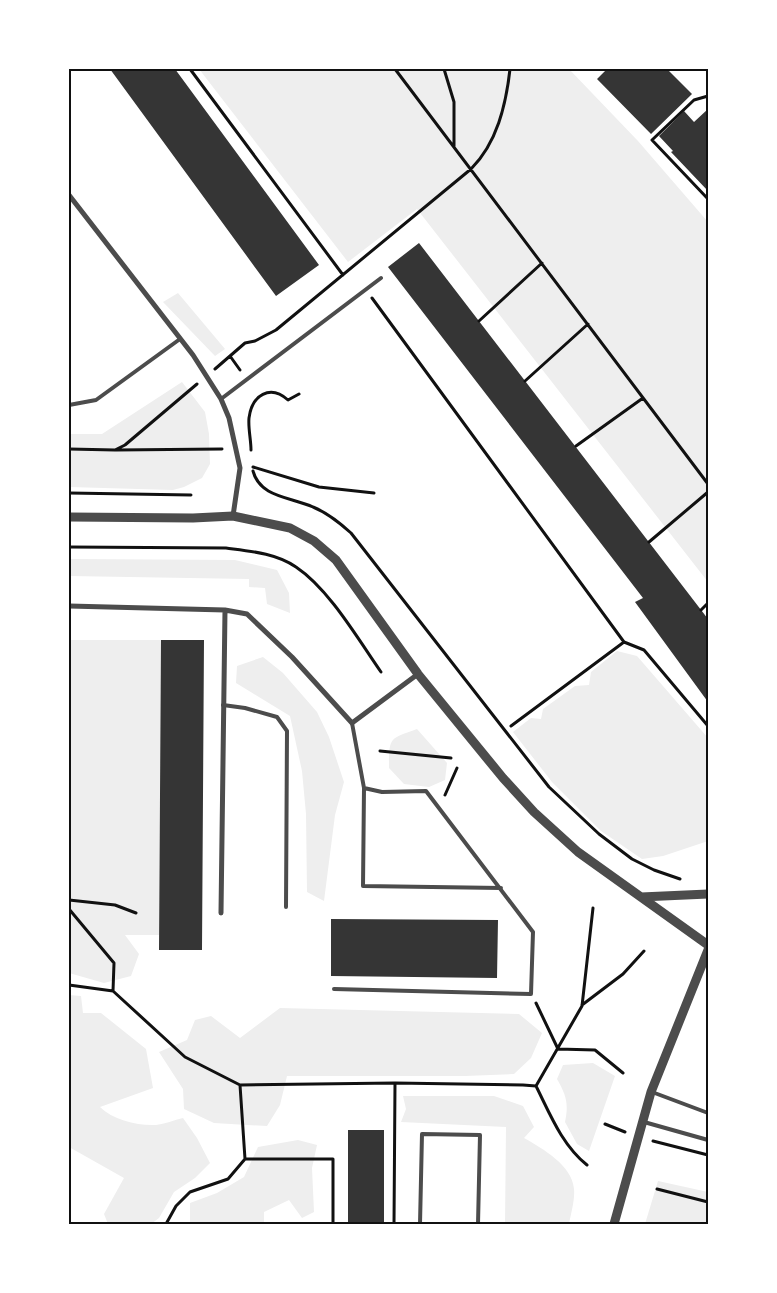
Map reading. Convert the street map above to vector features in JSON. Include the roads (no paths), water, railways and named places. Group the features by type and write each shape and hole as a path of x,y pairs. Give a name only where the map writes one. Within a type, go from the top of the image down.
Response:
{"street":[{"path":"69,195 207,375 221,399 229,418 240,468 233,516"},
{"path":"69,517 193,518 233,516 290,528 314,541 336,560 418,674 503,778 534,812 578,852 708,944"},
{"path":"69,606 225,610 247,614 292,657 352,723 418,674"},
{"path":"221,913 225,610"},
{"path":"641,897 708,894"},
{"path":"614,1224 651,1092 708,950"}],"lane":[{"path":"221,399 381,278"},
{"path":"69,405 96,400 180,339"},
{"path":"223,704 277,717 287,731 286,907"},
{"path":"352,723 364,788 363,886 501,888"},
{"path":"334,989 531,994 533,932 426,791 382,792 364,788"},
{"path":"651,1092 708,1113"},
{"path":"642,1121 708,1140"},
{"path":"420,1224 422,1134 480,1135 478,1224"}]}
